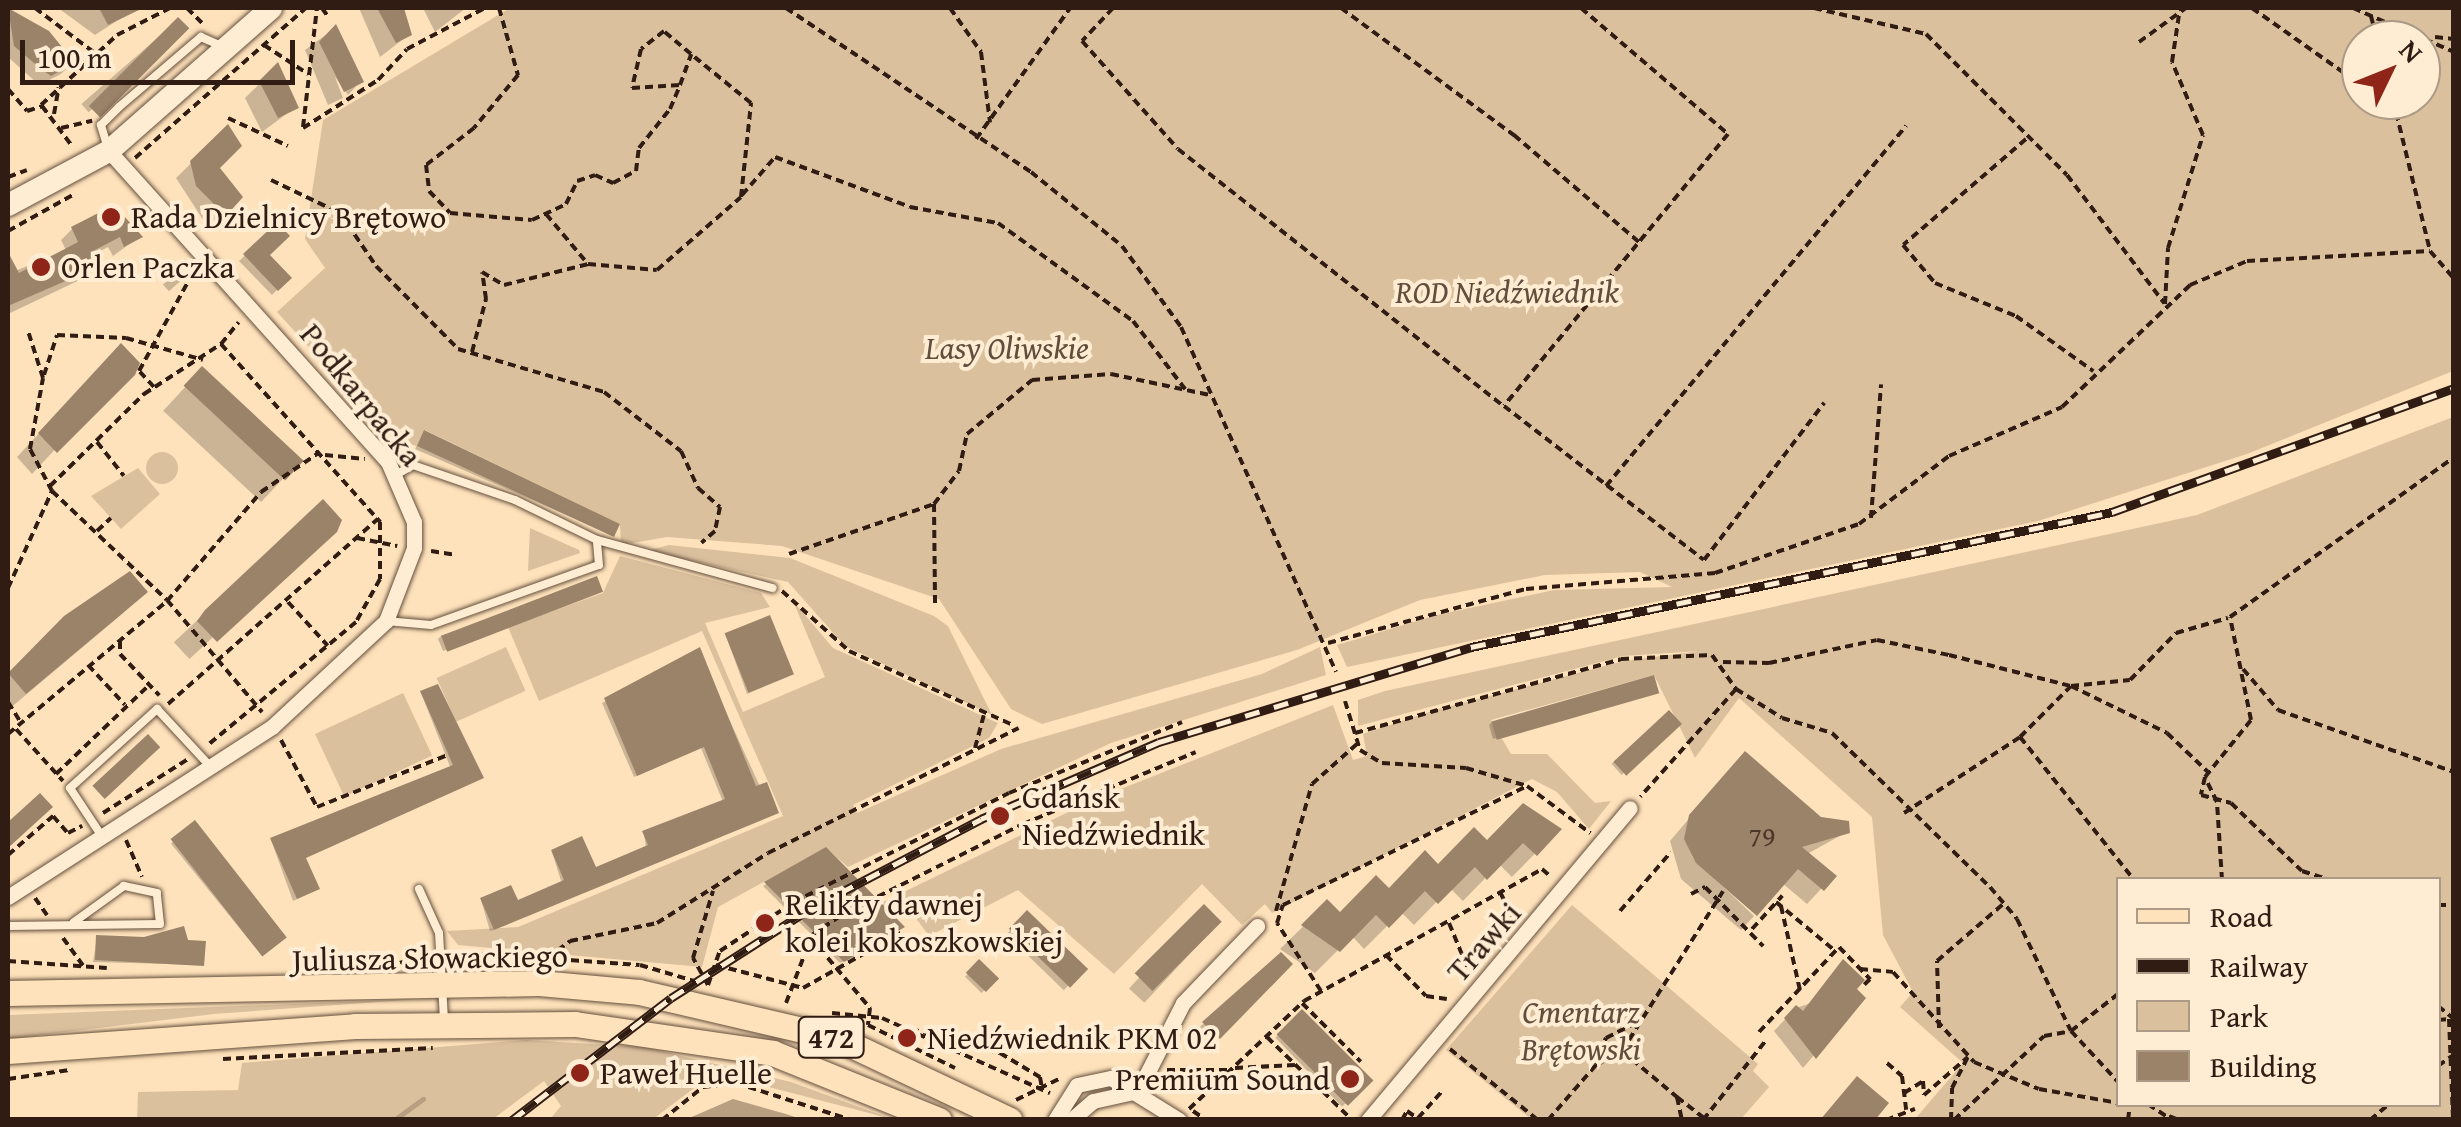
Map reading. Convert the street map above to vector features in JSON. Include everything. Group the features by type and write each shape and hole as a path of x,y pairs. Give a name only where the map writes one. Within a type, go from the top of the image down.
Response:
{"main road":[{"name":"Juliusza Słowackiego","path":"8,993 539,984 744,1012 883,1056 1008,1108"},
{"name":"Juliusza Słowackiego","path":"8,1051 446,1035 696,1036 826,1071 940,1120"}],"street":[{"path":"8,206 109,150 271,8"},
{"name":"Podkarpacka","path":"8,897 212,769 273,726 345,664 386,622 414,548 392,468 109,150"},
{"name":"Trawki","path":"1368,1120 1635,803"},
{"path":"1138,1091 1182,1003 1258,926"},
{"path":"1054,1120 1086,1081 1111,1078 1138,1091 1179,1120"},
{"path":"1071,1120 1093,1101 1138,1091"}],"lane":[{"path":"109,150 101,125 201,37 226,48"},
{"path":"392,468 414,466 453,476 597,540 773,588"},
{"path":"386,622 431,624 599,565 597,540"},
{"path":"110,834 92,821 70,788 157,709 212,769"},
{"path":"8,926 74,922 160,924 157,893 144,885 124,886 74,922"},
{"path":"419,889 438,933 446,1035"}],"path":[{"path":"35,8 94,53"},
{"path":"8,89 27,111 41,106 94,53 170,8"},
{"path":"187,8 199,21"},
{"path":"134,159 306,8"},
{"path":"320,8 328,18"},
{"path":"320,8 303,128 378,80 407,49 485,8"},
{"path":"499,8 518,75 474,128 426,165 429,192 476,221 546,214 566,204 577,181 595,174 612,182 636,170 639,148 680,84 692,54"},
{"path":"786,8 1122,246 1181,326 1328,643 1336,672"},
{"path":"950,8 981,52 990,122"},
{"path":"976,140 1070,8"},
{"path":"1113,8 1082,41 1178,149 1704,560 1824,403"},
{"path":"1341,8 1514,135 1640,243"},
{"path":"1504,406 1728,134 1581,8"},
{"path":"1814,8 1926,34 2026,139 2067,175 2165,304"},
{"path":"2252,8 2341,71"},
{"path":"2353,8 2387,20"},
{"path":"2165,304 2168,248 2203,135 2172,62 2182,9"},
{"path":"2139,42 2182,9"},
{"path":"2371,14 2373,20"},
{"path":"680,84 634,93 637,59 664,30 752,104 741,197"},
{"path":"264,45 308,74"},
{"path":"52,116 59,87"},
{"path":"41,106 69,140"},
{"path":"228,118 288,146"},
{"path":"61,128 88,119 101,125"},
{"path":"2398,120 2430,251 2453,276"},
{"path":"1606,486 1906,126"},
{"path":"2026,139 1904,245 1935,283 2016,316 2094,371"},
{"path":"472,352 486,300 482,272 504,285 588,264 658,270 741,197 776,157 910,207 998,223 1133,321 1185,389"},
{"path":"271,180 340,213 415,309 472,352 604,392 640,416 681,451 698,488 720,507 715,531 701,542"},
{"path":"8,232 80,190"},
{"path":"546,214 588,264"},
{"path":"155,388 140,371 189,280 180,248"},
{"path":"1328,643 1526,589 1714,573 1871,518 1950,456 2062,407 2165,304 2248,261 2430,251"},
{"path":"8,588 51,488 155,388 203,360 253,309"},
{"path":"28,331 43,378"},
{"path":"203,360 152,346 57,335 28,436 51,488 168,600 220,662 273,726 317,807 448,755"},
{"path":"8,869 8,855 53,816 68,833 92,821 260,710 330,647 371,601 385,544 378,519 323,453 220,344"},
{"path":"789,554 934,504 954,480 968,434 1032,380 1111,374 1210,395"},
{"path":"1871,518 1881,384"},
{"path":"97,442 124,476"},
{"path":"8,734 168,600 261,492 323,453 392,468"},
{"path":"1904,813 2020,737 2071,686 2130,680 2176,633 2230,618 2454,457"},
{"path":"934,504 935,608"},
{"path":"97,532 111,518"},
{"path":"168,704 378,519"},
{"path":"357,538 385,544"},
{"path":"773,588 800,599 849,651 1012,724"},
{"path":"288,602 345,664"},
{"path":"2230,618 2251,720 2206,774 2200,795 2231,803 2302,872 2320,877"},
{"path":"1355,733 1622,658 1697,652 1721,662 1768,663 1877,640 2071,686 2168,734 2206,774 2217,802 2222,877"},
{"path":"1721,662 1736,688 1782,718 1832,733 1904,813 2003,904 2071,1031 2116,1080"},
{"path":"88,665 127,707"},
{"path":"2240,666 2278,710 2454,772"},
{"path":"56,774 149,685"},
{"path":"1635,803 1736,688"},
{"path":"1345,701 1358,743 1399,768 1466,768 1527,786 1590,834"},
{"path":"8,702 21,723"},
{"path":"975,748 984,714"},
{"path":"715,887 693,958 708,985 720,951 840,878 1182,722"},
{"path":"15,728 70,788"},
{"path":"547,958 570,941 657,923 715,887 1019,728"},
{"path":"2020,737 2132,877"},
{"path":"1321,991 1276,913 1312,784 1358,743"},
{"path":"785,1004 810,938 990,839 1196,752"},
{"path":"1276,913 1527,786"},
{"path":"110,834 144,885"},
{"path":"1620,911 1671,852"},
{"path":"1206,1120 1190,1109 1302,1003 1542,869"},
{"path":"1691,894 1706,888 1752,929 1763,946"},
{"path":"1548,1120 1596,1065 1622,1051 1632,1024 1724,890"},
{"path":"1500,892 1515,920"},
{"path":"32,894 49,918"},
{"path":"1752,929 1782,896"},
{"path":"1778,904 1870,978 1864,985"},
{"path":"1778,904 1800,990"},
{"path":"1939,1028 1937,961 2003,904"},
{"path":"1448,921 1470,974"},
{"path":"58,931 83,966"},
{"path":"716,965 792,985 838,968 904,931"},
{"path":"810,938 870,1008 868,1024 963,1073"},
{"path":"1759,1032 1835,950"},
{"path":"1386,955 1426,996 1452,1000"},
{"path":"8,961 45,963"},
{"path":"1860,969 1893,972 1968,1057 2005,1073 2116,1102"},
{"path":"1953,1120 2044,1036 2071,1031 2116,996"},
{"path":"1302,1003 1361,1062"},
{"path":"2451,1019 2453,1120"},
{"path":"1596,1065 1606,1038 1632,1024"},
{"path":"1042,1088 1040,1077 1000,1053 906,1028 1050,1093"},
{"path":"216,1060 446,1035"},
{"path":"1267,1036 1348,1116"},
{"path":"1622,1051 1703,1119 1767,1040"},
{"path":"1450,1050 1538,1120"},
{"path":"1904,1093 1923,1081 1926,1096 1968,1057"},
{"path":"1953,1120 1952,1088 1968,1057"},
{"path":"1888,1063 1904,1093 1906,1110"},
{"path":"1158,1067 1297,1066"},
{"path":"8,1080 84,1068"},
{"path":"662,1120 703,1087 736,1083 850,1120"},
{"path":"1008,1108 1042,1088"},
{"path":"1402,1120 1407,1111 1419,1119 1442,1091"},
{"path":"1678,1097 1682,1120"},
{"path":"1886,1120 1914,1109"},
{"path":"2170,1118 2179,1120"}],"green space":[{"path":"510,8 2453,8 2453,371 2247,454 2038,521 1347,667 1337,645 1437,615 1554,590 1672,587 1640,572 1545,575 1420,600 1297,650 1042,724 1011,709 939,599 782,546 667,537 621,545 620,524 425,430 417,446 395,441 277,312 325,268 305,239 323,120"},
{"path":"2453,417 2453,1119 1915,1119 1963,1063 1900,1007 1913,992 1883,935 1872,817 1739,698 1695,758 1654,675 1491,720 1511,754 1547,754 1595,803 1611,801 1589,829 1557,792 1532,779 1272,913 1265,904 1242,925 1202,884 1114,974 1018,890 929,936 915,917 897,918 881,903 1093,800 1333,705 1353,760 1367,756 1363,734 1435,710 1624,661 1700,651 1623,656 1358,726 1358,700 2197,515"},
{"path":"162,452 173,457 178,468 173,479 162,484 151,479 146,468 151,457"},
{"path":"138,468 160,494 121,529 91,496"},
{"path":"530,528 579,550 580,553 528,571"},
{"path":"669,545 790,558 934,616 948,626 992,715 845,646 788,582 647,551"},
{"path":"620,556 761,593 770,607 705,623 743,712 825,677 793,601 833,648 998,723 989,738 853,805 857,813 1001,749 1262,674 1320,647 1326,675 1111,743 848,867 826,848 718,907 702,967 458,945 447,931 518,927 783,816 702,631 539,701 508,627 603,593"},
{"path":"506,647 526,691 456,722 437,678"},
{"path":"403,693 432,756 344,797 315,734"},
{"name":"Cmentarz Brętowski","path":"1572,905 1758,1064 1753,1071 1769,1087 1741,1119 1531,1119 1446,1050"},
{"path":"419,999 214,1014 8,1039 8,1015"},
{"path":"526,1040 644,1047 791,1082 892,1119 734,1078 701,1083 653,1119 550,1119 561,1106 544,1081 493,1119 137,1120 138,1092 238,1090 242,1063"}],"shaded area":[{"path":"733,1099 786,1114 801,1119 687,1119"}],"building":[{"path":"8,8 49,31 75,63 51,76 41,69 14,46"},
{"path":"99,8 143,8 108,25"},
{"path":"377,8 404,8 412,35 396,43"},
{"path":"178,17 189,28 100,117 89,106"},
{"path":"336,24 364,82 344,92 319,42"},
{"path":"278,62 299,108 278,118 259,81"},
{"path":"228,124 242,146 220,168 243,197 226,216 196,186 190,161"},
{"path":"114,205 143,237 124,247 120,237 93,251 100,266 8,306 8,252 19,273 78,242 71,227"},
{"path":"277,222 290,236 270,255 292,278 278,291 243,254"},
{"path":"121,343 140,363 135,375 57,453 38,433"},
{"path":"202,366 304,461 285,481 184,386"},
{"path":"424,430 620,524 614,537 417,446"},
{"path":"323,499 342,520 337,532 217,642 197,621 205,610"},
{"path":"130,571 148,592 26,694 8,673 64,616"},
{"path":"597,576 603,592 447,652 441,636"},
{"path":"770,615 794,674 749,693 725,633"},
{"path":"700,647 756,786 767,782 779,813 494,930 480,898 511,885 518,900 564,880 551,850 582,836 596,867 648,845 642,831 725,799 704,747 637,776 604,698"},
{"path":"1654,675 1659,693 1497,740 1492,722"},
{"path":"438,684 484,778 306,858 320,889 297,899 270,838 453,765 420,691"},
{"path":"1669,710 1682,724 1626,776 1613,762"},
{"path":"148,734 160,747 105,799 92,786"},
{"path":"1745,751 1821,817 1849,821 1850,833 1802,847 1837,876 1824,891 1798,869 1757,916 1696,863 1684,839 1689,815"},
{"path":"40,793 53,807 8,848 8,822"},
{"path":"1523,803 1562,829 1537,856 1523,843 1487,880 1475,867 1438,904 1425,891 1389,928 1376,915 1340,952 1301,925 1327,899 1340,912 1376,875 1389,888 1425,850 1438,864 1474,827 1487,840"},
{"path":"195,820 287,937 262,956 171,839"},
{"path":"826,847 905,927 844,962 764,882"},
{"path":"1204,904 1222,922 1152,991 1135,973"},
{"path":"1027,910 1088,969 1070,988 1009,929"},
{"path":"184,926 188,940 206,941 204,966 95,960 96,935 144,937"},
{"path":"1281,952 1293,964 1220,1039 1202,1022"},
{"path":"979,959 999,978 986,992 966,973"},
{"path":"1843,959 1865,980 1857,989 1866,998 1816,1059 1784,1018 1796,1005 1803,1011"},
{"path":"1302,1009 1373,1080 1348,1106 1277,1034"},
{"path":"1857,1076 1889,1103 1875,1120 1820,1120"}],"waterway":[{"path":"394,1120 423,1099"}],"railway":[{"path":"512,1120 671,998 813,907 981,819 1159,742 1471,647 2112,512 2454,388"}],"place":[{"name":"Rada Dzielnicy Brętowo","path":"111,217"},
{"name":"Orlen Paczka","path":"41,267"},
{"name":"Gdańsk Niedźwiednik","path":"1000,816"},
{"name":"Relikty dawnej kolei kokoszkowskiej","path":"765,923"},
{"name":"Niedźwiednik PKM 02","path":"907,1038"},
{"name":"Paweł Huelle","path":"580,1073"},
{"name":"Premium Sound","path":"1350,1079"}],"park label":[{"name":"ROD Niedźwiednik","path":"1507,292"},
{"name":"Lasy Oliwskie","path":"1007,348"}]}
